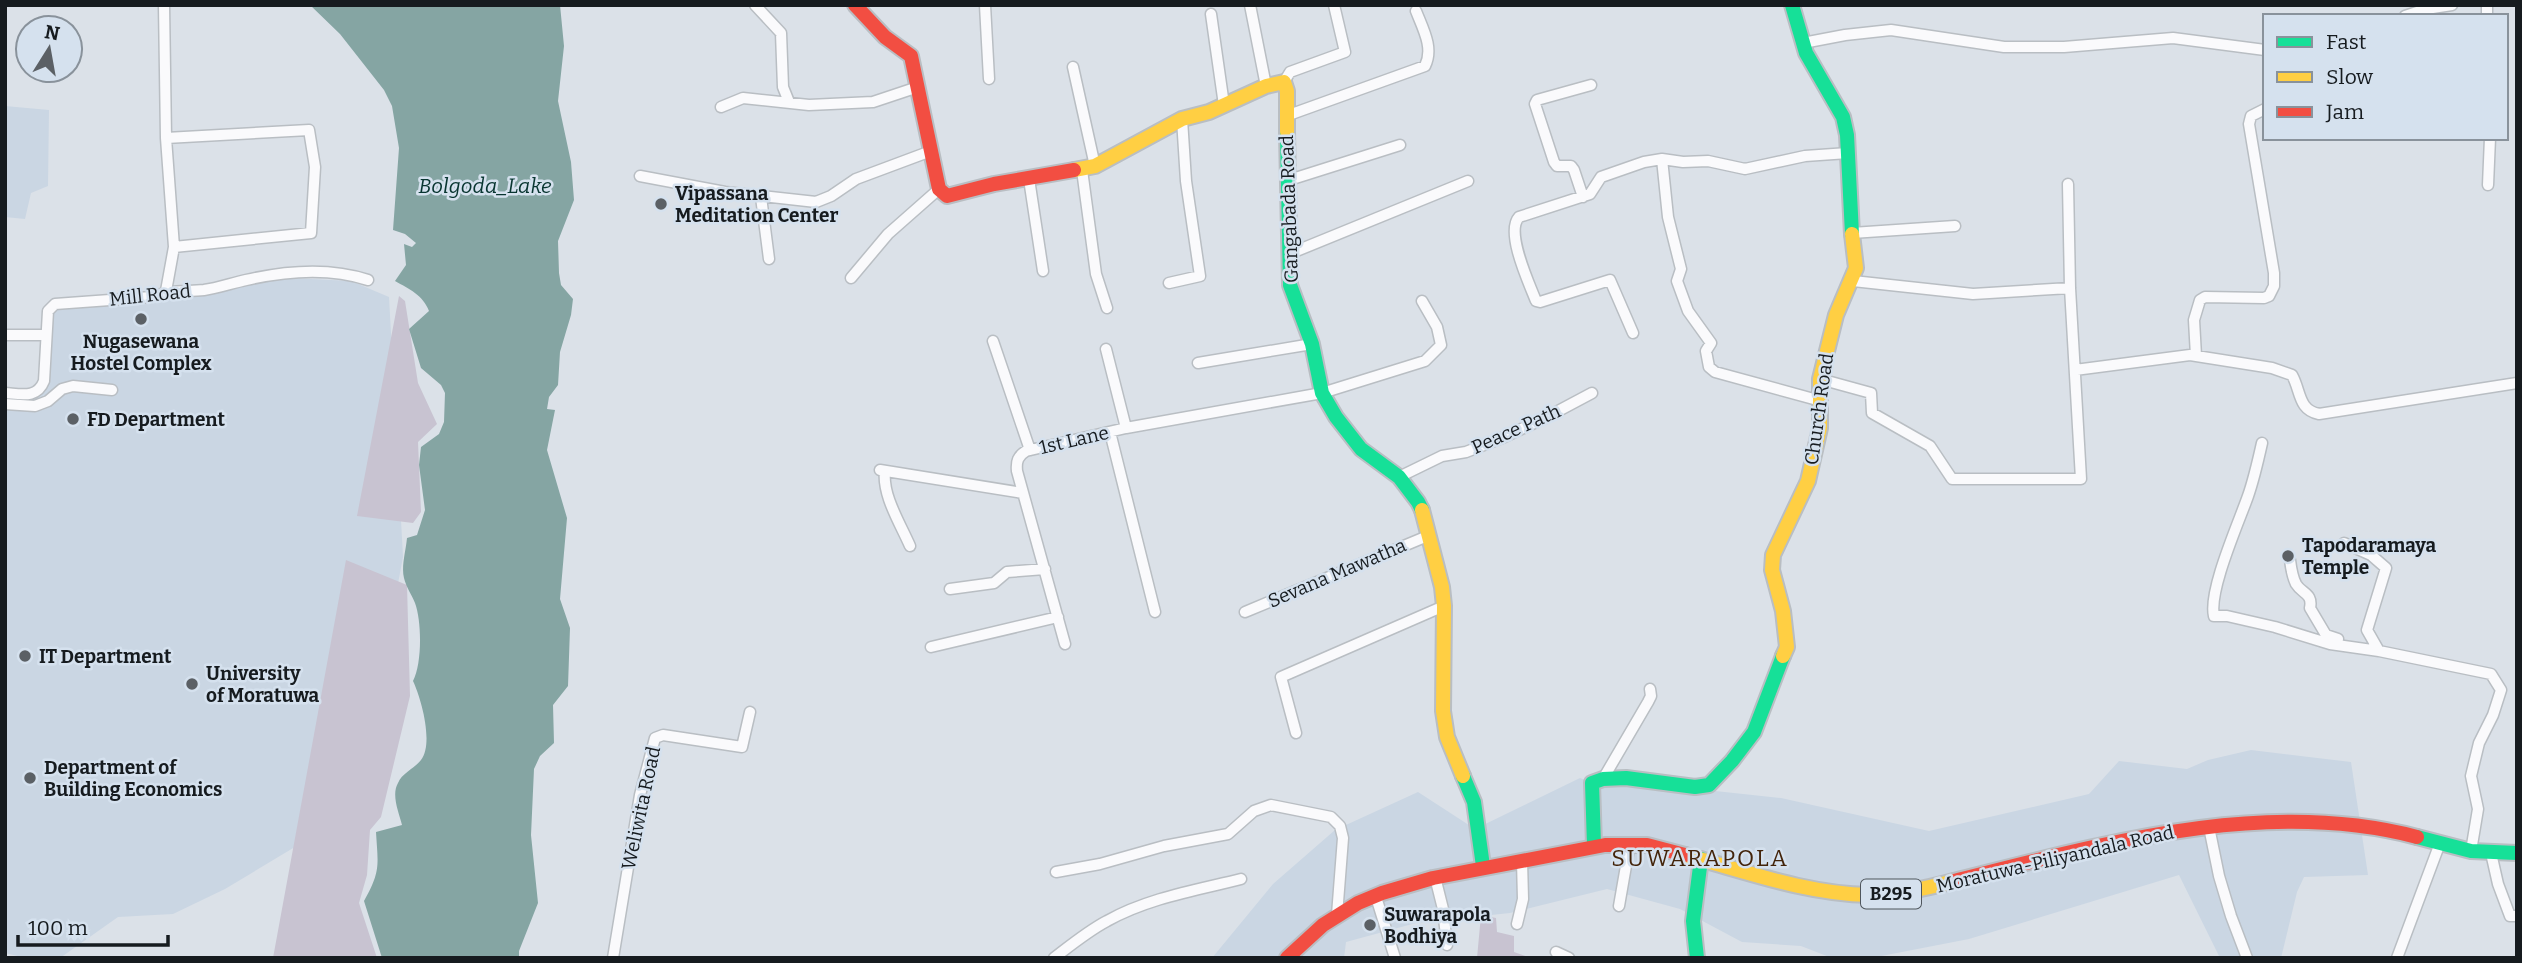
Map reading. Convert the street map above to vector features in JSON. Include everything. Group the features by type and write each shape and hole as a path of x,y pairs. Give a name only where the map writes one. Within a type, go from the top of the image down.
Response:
{"street":[{"path":"164,5 166,138 174,247 166,291"},
{"path":"755,5 781,33 783,88 789,102"},
{"path":"855,5 885,37 911,56 939,189 947,196 994,184 1089,168 1182,120 1266,86 1283,82 1294,70 1345,52 1334,5"},
{"path":"985,5 989,79"},
{"path":"1250,5 1266,86"},
{"name":"Church Road","path":"1603,779 1651,779 1695,787 1709,785 1754,732 1787,647 1783,611 1772,570 1773,555 1808,481 1820,428 1820,379 1836,315 1853,281 1856,268 1849,207 1847,135 1843,117 1813,68 1792,5"},
{"path":"2411,14 2452,5"},
{"path":"1286,116 1425,66 1429,58 1428,45 1416,11"},
{"path":"1211,13 1224,105"},
{"path":"1803,43 1891,30 2004,47 2064,47 2173,38 2263,50"},
{"path":"1073,67 1089,168 1096,274 1107,308"},
{"name":"Gangabada Road","path":"1283,82 1287,91 1286,181 1290,285 1311,344 1322,393 1360,449 1399,477 1418,502 1430,535 1444,606 1443,711 1447,737 1474,802 1483,866"},
{"path":"1583,197 1572,166 1557,166 1554,162 1535,104 1537,100 1591,85"},
{"path":"721,107 743,98 809,105 873,103 918,87"},
{"path":"2196,356 2194,320 2200,300 2205,297 2264,298 2269,296 2274,286 2249,124 2251,116 2263,110"},
{"path":"1169,282 1200,276 1186,181 1182,120"},
{"path":"166,138 309,130 315,167 311,233 174,247"},
{"path":"2488,185 2490,140"},
{"path":"1286,181 1400,145"},
{"path":"640,176 725,192 816,202 856,179 931,151"},
{"path":"1633,333 1610,280 1541,302 1536,301 1522,267 1513,230 1518,217 1592,193 1601,177 1628,166 1662,159 1708,161 1745,169 1805,156 1848,153"},
{"path":"1662,159 1668,218 1681,269 1677,282 1688,311 1698,328 1710,340 1706,351 1709,367 1715,372 1821,401"},
{"path":"1029,179 1043,271"},
{"path":"1289,254 1468,181"},
{"path":"1820,379 1871,393 1872,413 1930,446 1952,479 2081,479 2070,288 2068,184"},
{"path":"852,278 888,234 939,189"},
{"path":"761,197 769,258"},
{"path":"1852,233 1955,226"},
{"name":"Mill Road","path":"5,393 34,394 41,389 44,381 48,311 55,304 151,297 166,291 206,290 248,279 292,272 351,274 368,280"},
{"path":"1853,281 1973,294 2070,288"},
{"name":"1st Lane","path":"1066,644 1023,493 1016,463 1020,454 1126,428 1322,393 1425,361 1441,345 1437,327 1422,301"},
{"path":"5,335 45,335"},
{"path":"993,341 1030,450"},
{"path":"1198,363 1311,344"},
{"path":"1106,349 1126,428"},
{"path":"2075,370 2196,356 2283,370 2292,375 2306,410 2319,414 2517,383"},
{"path":"5,404 35,406 48,401 62,389 73,386 112,390"},
{"name":"Peace Path","path":"1399,477 1443,456 1465,452 1502,438 1592,393"},
{"path":"1110,432 1155,612"},
{"path":"2262,443 2249,494 2219,578 2212,607 2214,616 2227,616 2275,627 2330,644 2379,650"},
{"path":"910,546 887,491 883,470 1023,493"},
{"name":"Sevana Mawatha","path":"1245,612 1430,535"},
{"path":"2344,543 2371,555 2386,568 2367,630 2379,650"},
{"path":"2290,560 2297,587 2309,595 2312,603 2310,608 2326,635 2379,650 2491,674 2501,690 2493,715 2479,743 2471,776 2478,809 2471,851"},
{"path":"950,589 994,583 1007,572 1045,569"},
{"path":"1296,733 1281,677 1444,606"},
{"path":"931,647 1058,617"},
{"path":"1594,845 1592,783 1603,779 1648,702 1650,689"},
{"name":"Weliwita Road","path":"613,958 640,796 655,737 742,747 750,712"},
{"path":"1056,872 1228,834 1254,811 1271,805 1331,817 1340,826 1343,838 1337,915"},
{"name":"Moratuwa-Piliyandala Road","path":"1287,958 1337,915 1376,897 1435,877 1594,845 1629,843 1820,891 1871,895 1931,887 2077,850 2178,830 2282,822 2329,822 2399,832 2471,851 2517,853"},
{"path":"2209,827 2219,876 2247,958"},
{"path":"1619,906 1629,843"},
{"path":"2397,958 2440,843"},
{"path":"2491,853 2498,884 2510,916 2517,915"},
{"path":"1697,958 1693,911 1701,859"},
{"path":"1517,924 1522,899 1522,861"},
{"path":"1435,877 1443,909 1447,946"},
{"path":"1054,958 1108,920 1128,911 1158,900 1241,878"},
{"path":"1376,897 1395,958"},
{"path":"1556,952 1569,958"}],"shaded area":[{"path":"5,106 49,110 48,186 31,193 25,219 5,217"},
{"name":"University of Moratuwa","path":"291,278 351,281 389,297 403,557 355,811 225,889 173,914 118,917 60,958 26,958 5,953 5,392 34,391 48,374 53,306 206,294 232,286"},
{"path":"399,296 405,301 418,383 437,424 418,442 421,512 413,523 357,516"},
{"path":"346,560 407,585 410,696 381,817 370,830 367,875 359,903 377,958 273,958"},
{"path":"2251,750 2351,762 2368,875 2304,877 2297,892 2281,958 2220,958 2179,875 1969,939 1871,958 1832,958 1801,946 1742,942 1680,909 1607,889 1510,913 1416,923 1346,942 1344,958 1212,958 1273,884 1335,830 1418,792 1475,829 1580,778 1592,783 1652,781 1781,798 1929,831 2089,794 2119,761 2187,769 2208,760"},
{"path":"1481,915 1496,918 1497,932 1514,936 1514,952 1531,958 1477,958"}],"water":[{"name":"Bolgoda_Lake","path":"310,5 560,5 564,46 558,101 571,162 574,200 558,241 559,273 561,285 573,299 560,352 558,385 549,397 547,409 555,410 547,450 567,518 560,599 570,628 568,686 553,705 554,743 540,756 534,769 531,835 538,903 519,951 519,958 382,958 364,901 377,868 376,832 402,825 396,804 396,788 402,776 421,760 425,752 426,732 413,681 419,654 419,621 403,569 407,538 417,535 425,510 419,465 421,447 439,434 444,422 445,393 441,385 421,368 409,329 429,311 419,297 395,281 406,265 404,244 412,247 416,243 405,234 393,230 399,148 392,106 384,90 340,34"}],"traffic: fast":[{"path":"1792,5 1806,53 1843,117 1847,135 1852,234"},
{"path":"1287,132 1290,285 1312,344 1322,393 1336,417 1361,449 1399,477 1422,510"},
{"path":"1594,845 1592,783 1603,779 1626,778 1695,787 1709,785 1754,732 1783,656"},
{"path":"1463,776 1474,802 1483,866"},
{"path":"2417,837 2471,851 2517,853"},
{"path":"1697,958 1693,921 1701,859"}],"traffic: slow":[{"path":"1074,170 1095,166 1182,119 1209,112 1266,86 1284,82 1287,91 1287,132"},
{"path":"1783,656 1787,647 1783,611 1772,570 1773,555 1808,481 1820,428 1820,379 1836,315 1856,268 1852,234"},
{"path":"1422,510 1442,587 1443,711 1447,737 1463,776"},
{"path":"1685,855 1776,881 1845,894 1890,894 1954,881"}],"traffic: jam":[{"path":"855,5 885,37 911,56 939,189 947,196 994,184 1074,170"},
{"path":"1954,881 2126,840 2243,824 2302,822 2360,826 2417,837"},
{"path":"1287,958 1323,925 1358,903 1433,878 1605,845 1647,845 1685,855"}],"place":[{"name":"Vipassana Meditation Center","path":"661,204"},
{"name":"Nugasewana Hostel Complex","path":"141,319"},
{"name":"FD Department","path":"73,419"},
{"name":"Tapodaramaya Temple","path":"2288,556"},
{"name":"IT Department","path":"25,656"},
{"name":"University of Moratuwa","path":"192,684"},
{"name":"Department of Building Economics","path":"30,778"},
{"name":"Suwarapola Bodhiya","path":"1370,925"}],"district":[{"name":"SUWARAPOLA","path":"1700,858"}]}
